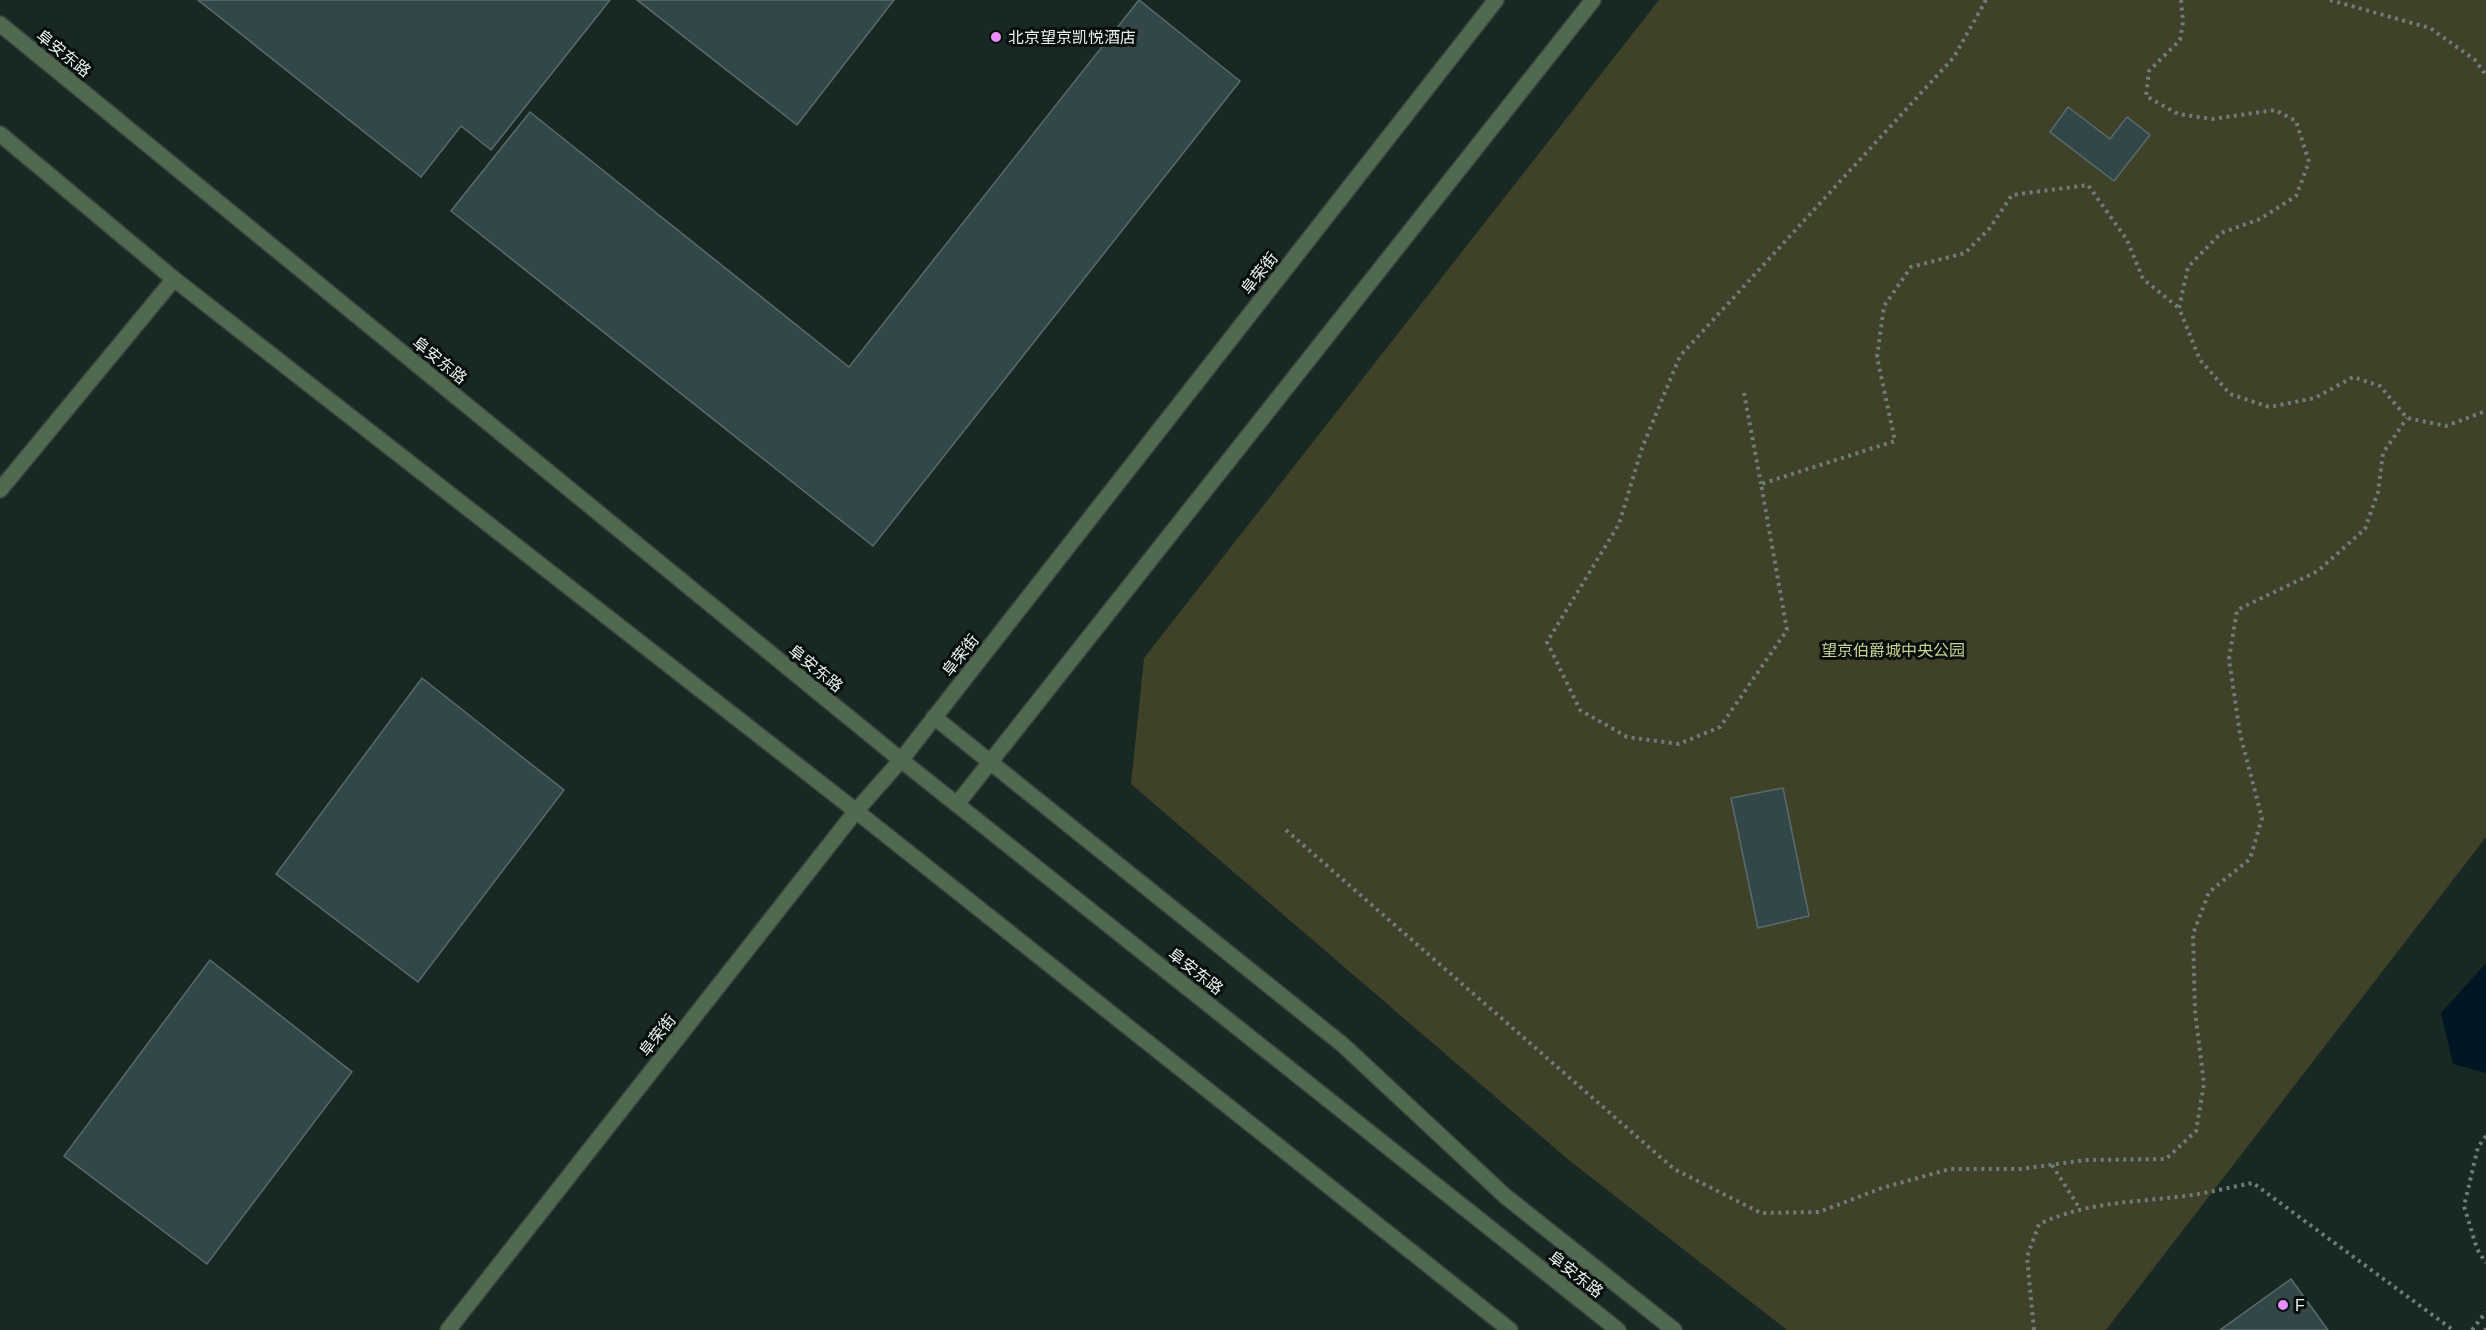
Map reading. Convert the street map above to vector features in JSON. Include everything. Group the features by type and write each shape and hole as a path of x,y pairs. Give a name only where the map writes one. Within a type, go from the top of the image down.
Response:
{"street":[{"name":"阜荣街","path":"448,1330 856,811 901,760 1496,0"},
{"path":"957,804 1593,0"},
{"name":"阜安东路","path":"0,24 901,760 1618,1330"},
{"path":"0,134 174,279 856,811 1510,1330"},
{"path":"0,490 174,279"},
{"path":"934,717 1343,1045 1505,1196 1674,1330"}],"path":[{"path":"1744,393 1787,630 1720,727 1679,744 1627,737 1580,710 1547,642 1619,524 1642,448 1680,356 1954,57 1986,0"},
{"path":"2179,308 2188,267 2221,233 2260,219 2296,196 2309,162 2296,121 2275,110 2212,119 2178,114 2146,96 2149,71 2180,40 2183,22 2181,0"},
{"path":"2330,0 2430,28 2475,60 2486,75"},
{"path":"1761,484 1895,441 1877,357 1884,306 1911,267 1965,253 1990,228 2012,195 2088,185 2127,240 2143,279 2179,308 2200,360 2230,394 2269,407 2315,398 2353,377 2380,386 2407,418 2446,426 2486,411"},
{"path":"1286,830 1674,1169 1761,1213 1819,1212 1882,1188 1950,1169 2020,1169 2086,1160 2166,1159 2196,1131 2204,1084 2195,1011 2193,934 2209,892 2250,859 2262,819 2240,734 2229,659 2237,610 2318,571 2365,529 2378,492 2383,453 2407,418"},
{"path":"2486,1137 2478,1147 2464,1206 2477,1249 2486,1263"},
{"path":"2052,1165 2080,1209"},
{"path":"2034,1330 2026,1257 2039,1224 2067,1211 2114,1202 2183,1196 2253,1183 2453,1330"},
{"path":"2472,1330 2486,1312"}],"green space":[{"name":"望京伯爵城中央公园","path":"1659,0 2486,0 2486,837 2106,1330 1787,1330 1570,1161 1131,784 1144,658"}],"water":[{"path":"2486,963 2486,1073 2453,1064 2441,1013"}],"building":[{"path":"198,0 610,0 491,150 461,126 421,177"},
{"path":"637,0 894,0 797,125"},
{"path":"1139,0 1240,81 873,546 451,211 530,112 849,367"},
{"path":"2068,107 2110,139 2127,117 2150,135 2114,181 2050,132"},
{"path":"422,678 564,790 418,982 276,874"},
{"path":"1783,788 1809,916 1758,928 1731,798"},
{"path":"210,960 352,1072 207,1264 64,1156"},
{"name":"F","path":"2291,1279 2328,1330 2220,1330"}],"place":[{"name":"北京望京凯悦酒店","path":"996,37"},
{"name":"F","path":"2283,1305"}]}
